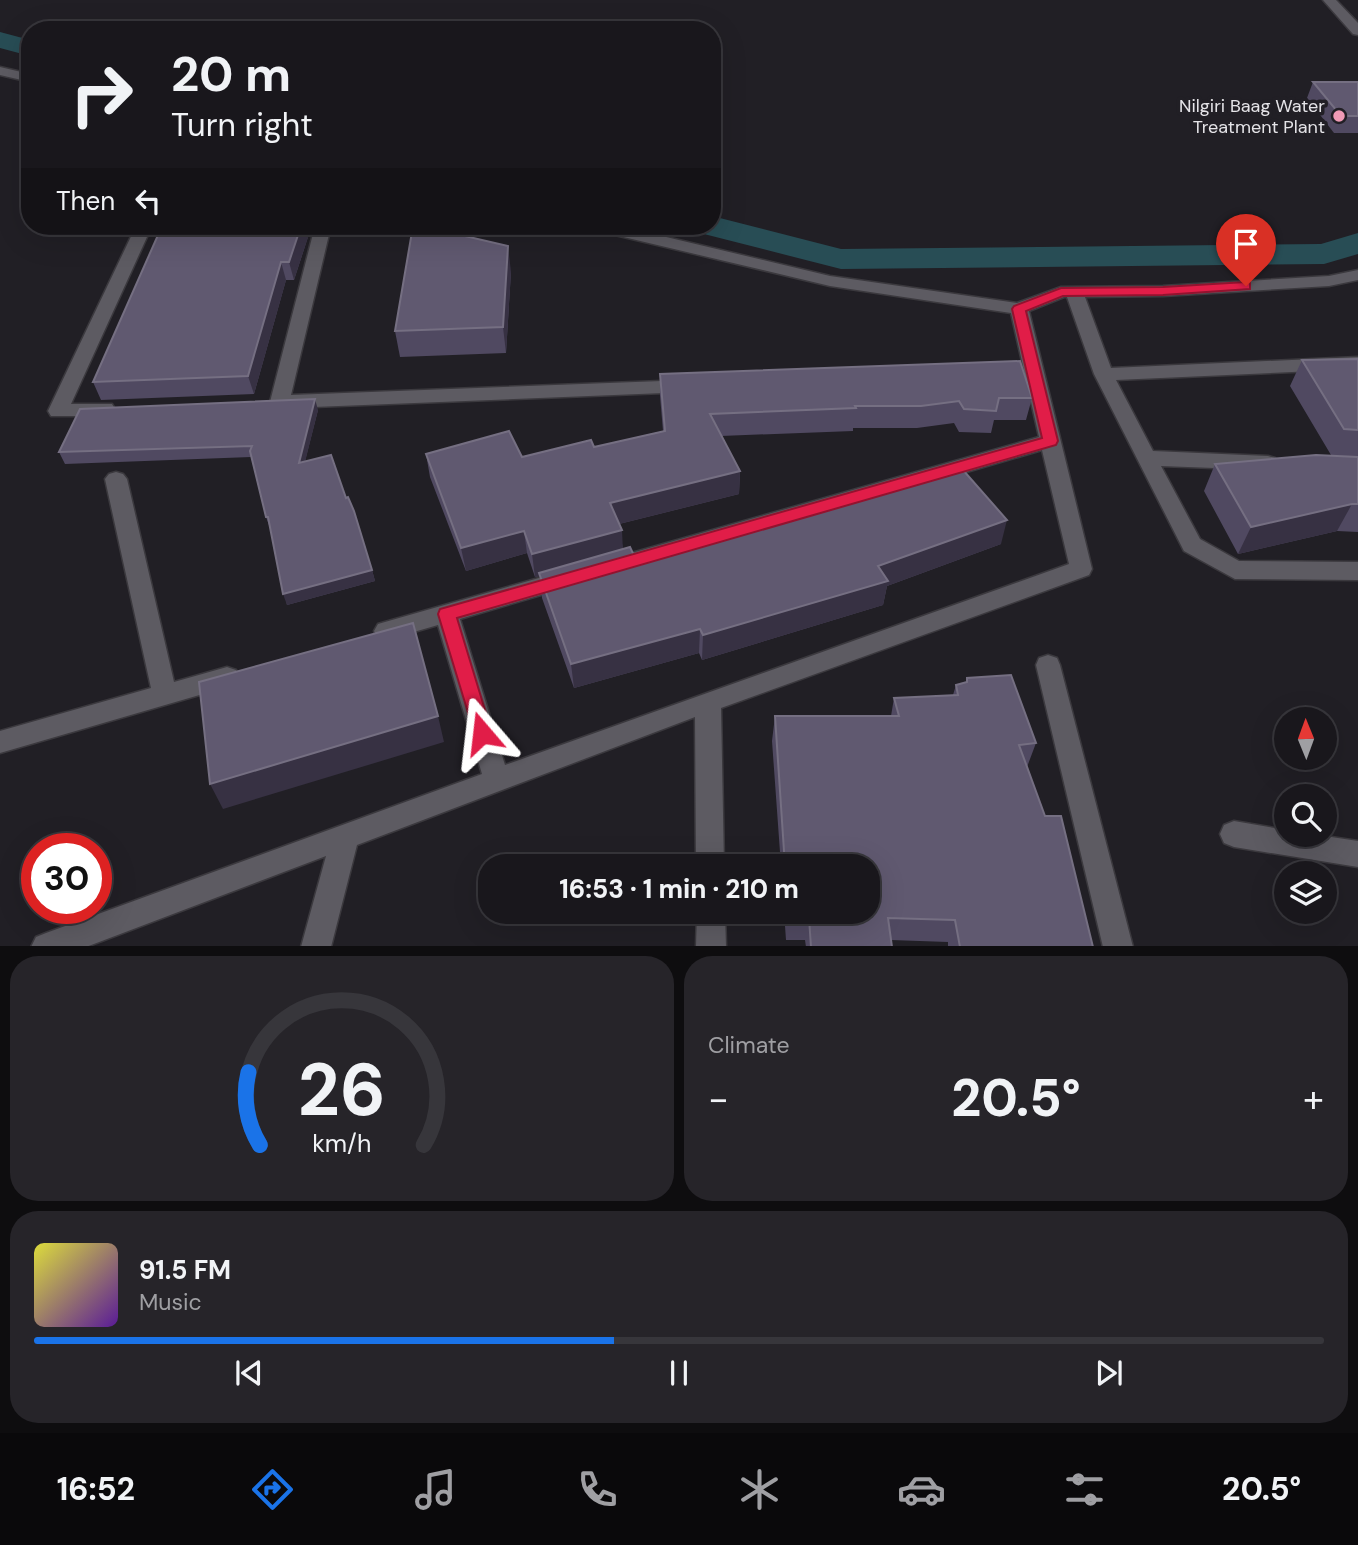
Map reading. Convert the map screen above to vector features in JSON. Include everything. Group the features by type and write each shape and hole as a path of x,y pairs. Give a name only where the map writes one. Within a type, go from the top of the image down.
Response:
{"street":[{"path":"1329,0 1358,31"},
{"path":"0,71 21,77"},
{"path":"127,408 58,411 140,235"},
{"path":"320,235 273,402 713,385"},
{"path":"638,235 830,281 1019,309 1061,292 1163,291 1329,281 1358,275"},
{"path":"1074,292 1104,374 1192,545 1235,570 1358,571"},
{"path":"49,946 708,702 1081,569 1050,441 1027,373 1019,309"},
{"path":"1104,374 1358,363"},
{"path":"366,637 1050,441"},
{"path":"1146,458 1292,464"},
{"path":"116,479 166,695"},
{"path":"447,614 497,781"},
{"path":"1048,665 1118,946"},
{"path":"0,742 246,672"},
{"path":"708,702 710,854"},
{"path":"1234,834 1358,854"},
{"path":"316,946 345,838"},
{"path":"710,924 711,946"}],"building":[{"path":"1313,82 1358,82 1358,116 1341,116"},
{"path":"158,235 298,235 289,262 281,262 248,376 93,382"},
{"path":"411,235 461,235 508,246 503,327 395,331"},
{"path":"1358,359 1358,430 1344,429 1302,360"},
{"path":"1020,361 1032,398 999,398 996,411 964,409 959,401 921,406 855,406 856,408 710,414 740,471 610,503 622,530 532,554 524,531 461,548 426,454 509,431 522,457 591,440 594,447 665,431 660,374"},
{"path":"315,399 299,463 331,455 346,498 348,497 354,511 372,570 283,594 268,517 250,451 252,446 59,452 80,409"},
{"path":"1316,455 1358,457 1358,504 1251,527 1215,464"},
{"path":"963,470 1007,520 878,566 888,581 703,635 700,629 571,664 539,573 630,547 636,560"},
{"path":"413,623 438,716 210,784 199,682"},
{"path":"1011,675 1036,743 1019,745 1045,816 1061,816 1093,946 960,946 955,920 888,918 892,946 811,946 809,924 880,924 880,854 784,854 775,716 899,716 894,698 958,695 956,685 967,682 967,678"}],"waterway":[{"path":"0,40 21,46"},
{"path":"721,228 841,259 1324,254 1358,243"}],"place":[{"name":"Nilgiri Baag Water Treatment Plant","path":"1339,116"}],"route":[{"path":"482,733 447,614 1050,441 1019,309 1061,292 1163,291 1246,286"}]}
